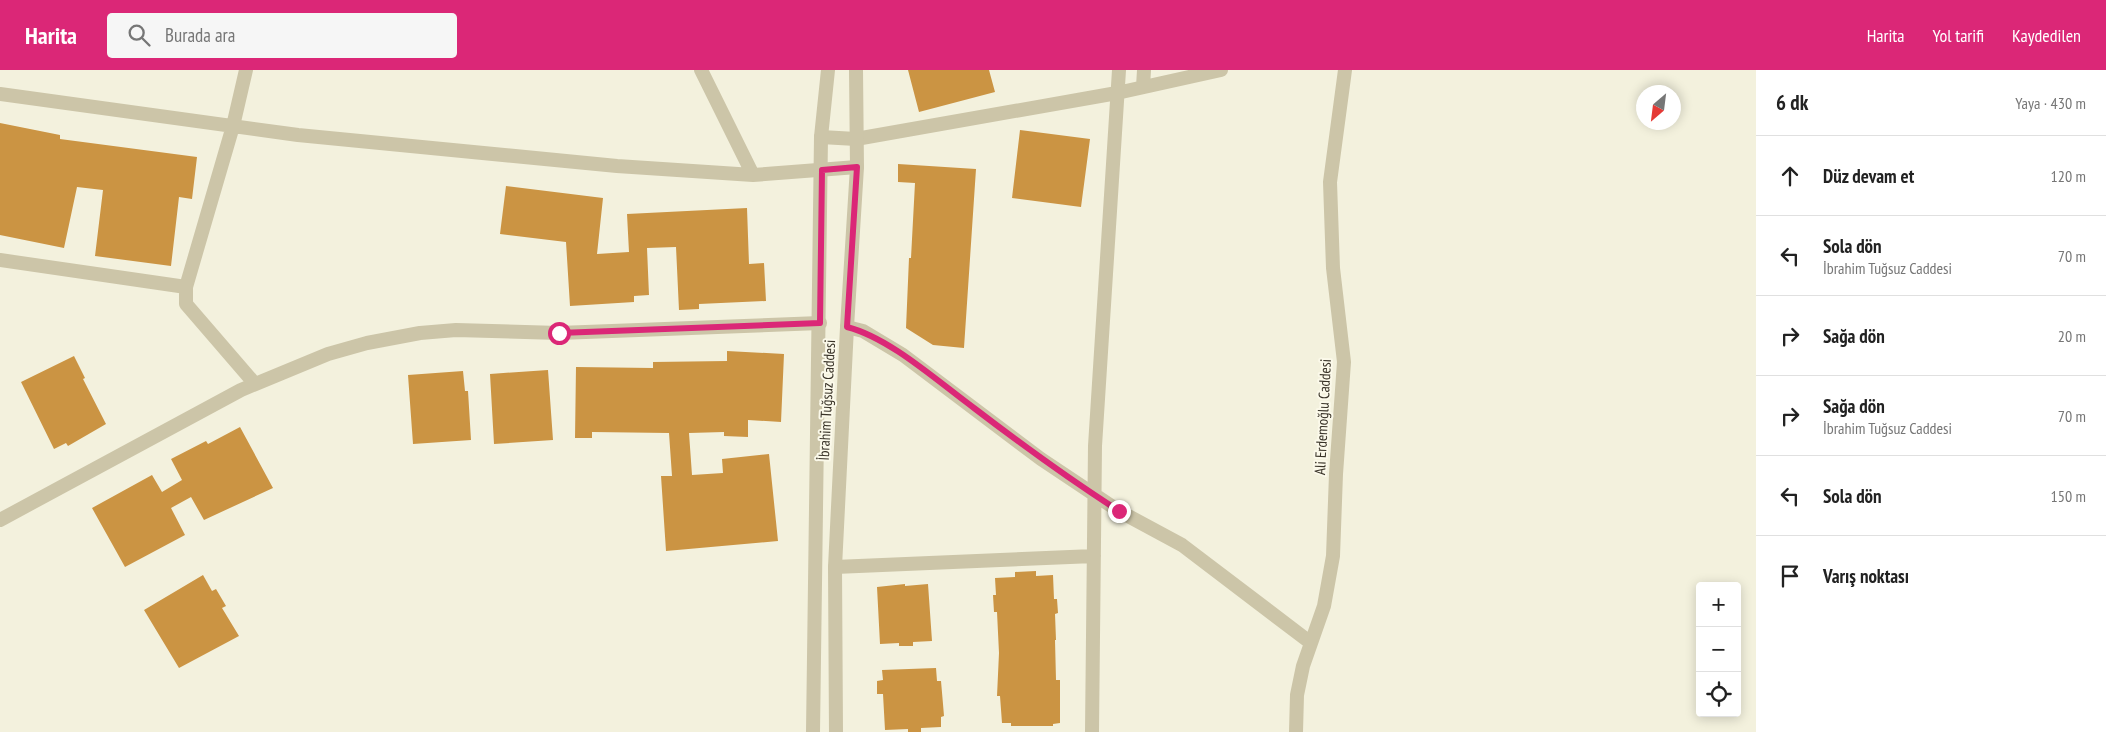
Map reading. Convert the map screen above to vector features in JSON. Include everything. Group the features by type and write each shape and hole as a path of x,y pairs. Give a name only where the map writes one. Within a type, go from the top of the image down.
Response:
{"street":[{"path":"246,70 233,126 186,288 186,304 255,384"},
{"path":"701,70 753,175"},
{"name":"İbrahim Tuğsuz Caddesi","path":"813,732 820,323 821,137 828,70"},
{"name":"İbrahim Tuğsuz Caddesi","path":"836,732 836,567 847,327 857,167 856,70"},
{"path":"1092,732 1096,436 1116,93 1119,70"},
{"path":"1143,88 1144,70"},
{"path":"821,137 856,139 1143,88 1221,70"},
{"name":"Ali Erdemoğlu Caddesi","path":"1296,732 1297,695 1330,582 1334,556 1336,474 1344,362 1334,268 1330,182 1346,70"},
{"path":"0,94 298,135 617,166 753,175 857,167"},
{"path":"0,260 186,288"},
{"path":"0,520 255,384 328,354 367,343 420,333 456,330 559,333 820,323"},
{"path":"847,327 863,331 904,355 1041,459 1094,495 1182,545 1311,643"},
{"path":"836,567 1094,556"}],"building":[{"path":"908,70 989,70 995,92 919,112"},
{"path":"0,123 60,135 60,139 197,157 192,199 179,197 171,266 95,256 103,190 77,187 64,248 0,235"},
{"path":"1020,130 1090,139 1081,207 1012,198"},
{"path":"898,164 976,169 964,348 933,345 906,328 915,183 898,182"},
{"path":"506,186 603,198 597,254 629,252 627,214 747,208 749,264 764,263 766,301 699,304 699,309 679,310 676,247 647,248 649,295 634,296 634,302 570,306 566,242 500,234"},
{"path":"727,351 784,354 781,422 748,420 748,437 724,436 724,432 689,433 692,475 723,473 722,459 769,454 778,541 666,551 661,476 672,476 669,433 592,432 592,438 575,438 576,367 653,368 653,362 727,361"},
{"path":"74,356 85,378 83,379 106,424 68,446 66,443 54,449 21,382"},
{"path":"548,370 553,440 494,444 490,374"},
{"path":"463,371 465,391 468,391 471,440 413,444 408,375"},
{"path":"240,427 273,488 204,520 191,497 171,508 185,535 125,567 92,508 152,475 162,492 182,480 171,459 206,441 208,444"},
{"path":"1036,571 1036,576 1053,575 1054,599 1057,599 1058,613 1055,614 1055,640 1056,680 1060,680 1060,723 1053,724 1053,726 1011,726 1011,723 1002,723 1000,696 997,696 999,653 997,612 994,612 993,595 996,595 995,578 1015,577 1015,572"},
{"path":"203,575 212,591 216,589 226,606 222,608 239,636 179,668 144,610"},
{"path":"905,584 905,586 928,584 932,641 913,642 913,646 899,646 899,643 880,644 877,587"},
{"path":"936,668 937,681 941,681 943,704 944,716 941,717 941,727 921,728 921,732 908,732 908,729 885,730 883,694 877,694 877,681 883,680 882,670"}],"route":[{"path":"559,333 820,323 822,170 857,167 847,327 863,331 880,343 904,355 1041,459 1119,511"}]}
